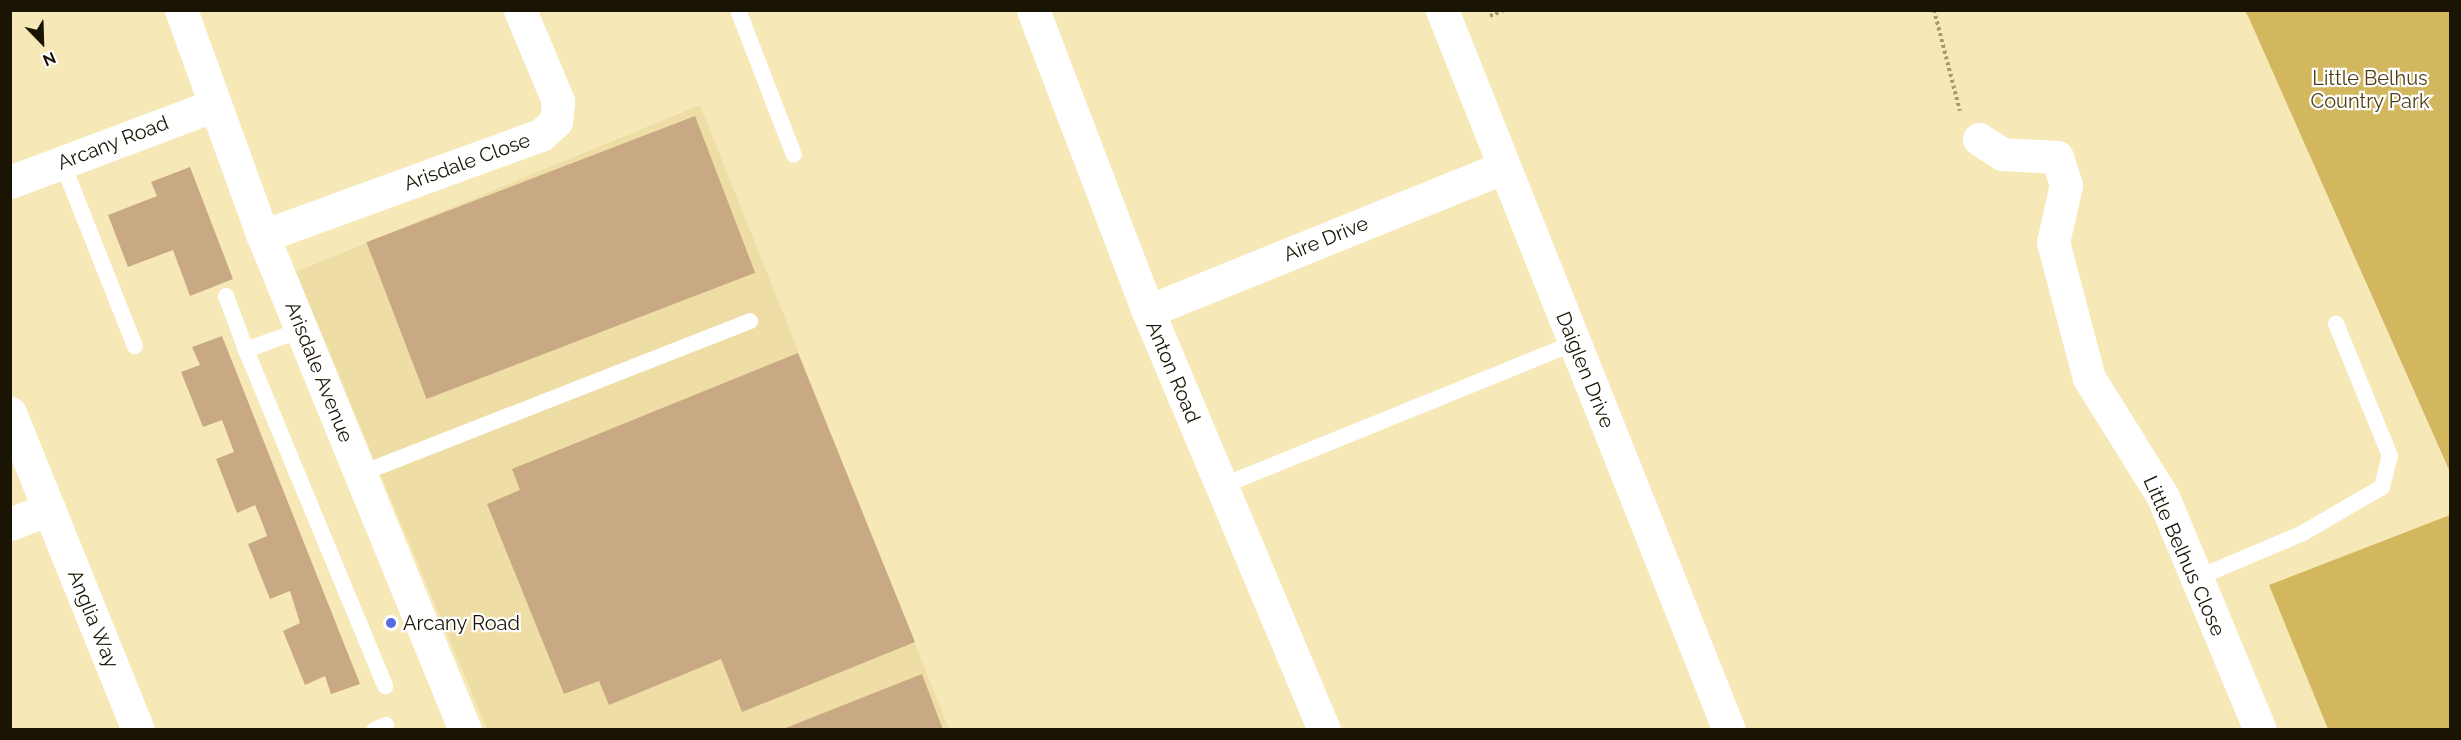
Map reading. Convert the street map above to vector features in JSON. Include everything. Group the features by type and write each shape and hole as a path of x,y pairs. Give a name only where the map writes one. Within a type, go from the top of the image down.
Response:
{"street":[{"name":"Arisdale Avenue","path":"181,10 263,236 465,729"},
{"name":"Arisdale Close","path":"263,236 541,135 556,121 558,100 520,10"},
{"name":"Anton Road","path":"1033,10 1148,311 1324,729"},
{"name":"Daiglen Drive","path":"1442,10 1729,729"},
{"name":"Arcany Road","path":"10,182 215,105"},
{"name":"Little Belhus Close","path":"1979,139 2002,154 2057,157 2066,185 2053,242 2089,378 2163,497 2260,729"},
{"name":"Aire Drive","path":"1148,311 1504,167"},
{"name":"Anglia Way","path":"10,413 138,729"},
{"path":"10,524 49,508"}],"lane":[{"path":"738,10 794,155"},
{"path":"62,162 135,346"},
{"path":"226,296 246,350 385,686"},
{"path":"360,474 750,321"},
{"path":"2197,579 2303,533 2382,487 2390,456 2336,324"},
{"path":"246,350 301,330"},
{"path":"1222,486 1574,343"}],"path":[{"path":"1490,16 1504,10"},
{"path":"1934,10 1957,106 1979,139"}],"shaded area":[{"path":"700,105 949,729 487,729 296,272"}],"green space":[{"name":"Little Belhus Country Park","path":"2245,11 2450,11 2450,472 2248,16"},
{"path":"2450,515 2450,729 2328,729 2269,585"}],"building":[{"path":"695,116 755,273 427,399 366,242"},
{"path":"190,167 233,279 190,296 173,250 128,267 108,215 157,196 151,182"},
{"path":"222,336 360,684 331,694 325,676 305,685 283,631 300,623 290,591 270,599 248,544 267,536 262,522 255,505 237,513 216,459 234,452 222,420 203,427 181,372 200,365 192,347"},
{"path":"798,353 915,642 742,712 721,659 609,705 599,681 564,694 487,504 520,490 512,469"},
{"path":"922,674 943,730 783,730 783,729"}],"place":[{"name":"Arcany Road","path":"391,623"}]}
